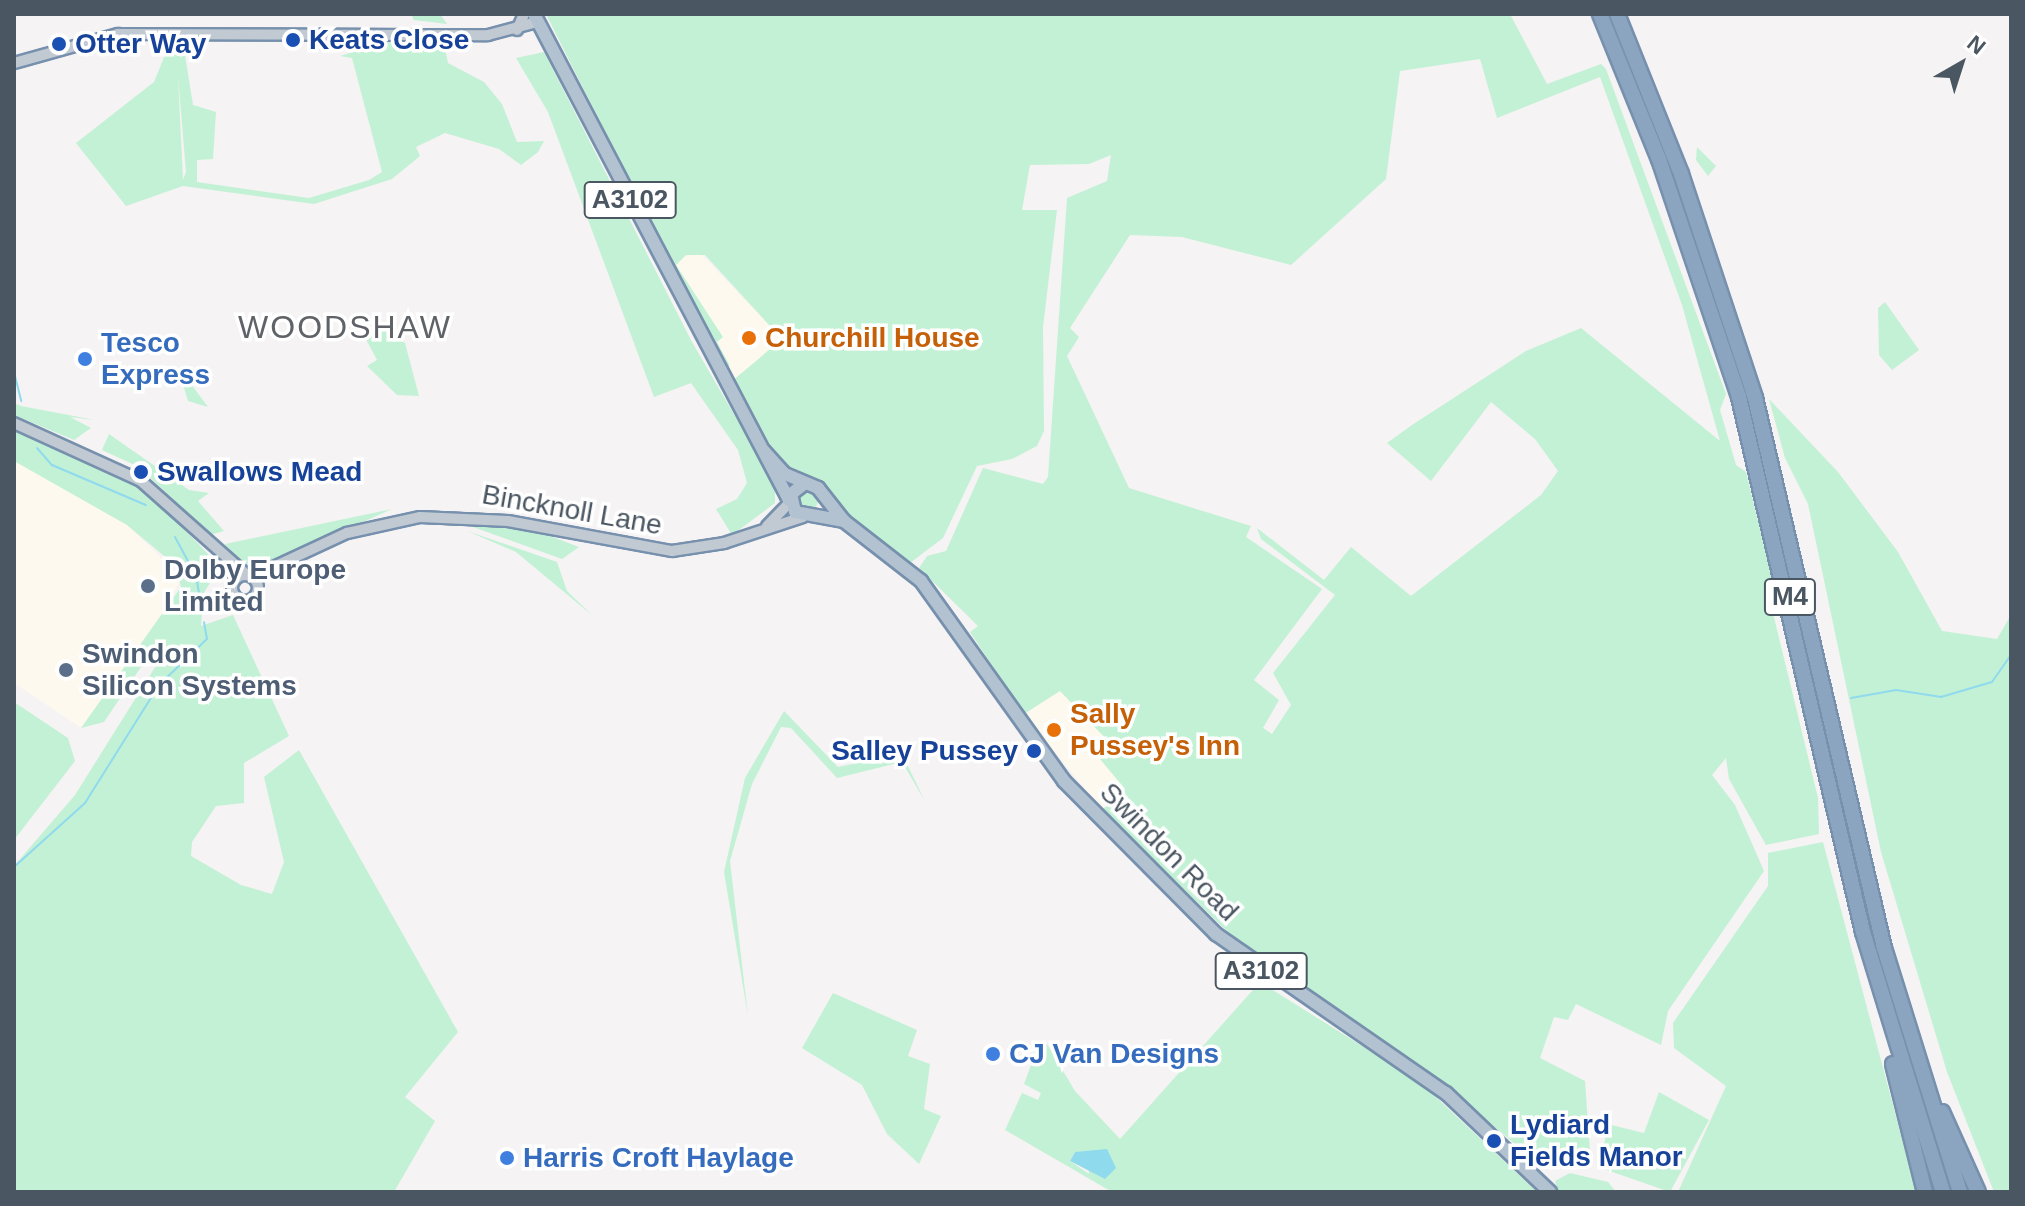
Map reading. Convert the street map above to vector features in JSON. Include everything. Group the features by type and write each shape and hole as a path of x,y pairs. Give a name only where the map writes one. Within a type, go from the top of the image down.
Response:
{"highway":[{"name":"M4","path":"1600,14 1659,159 1739,397 1883,1001 1925,1192"},
{"name":"M4","path":"1617,14 1681,174 1755,398 1869,888 1916,1054 1960,1192"},
{"name":"M4","path":"1883,1001 1943,1192"},
{"name":"M4","path":"1916,1054 1978,1192"}],"main road":[{"name":"A3102","path":"536,18 790,501"},
{"name":"A3102","path":"764,451 804,484"},
{"name":"Swindon Road","path":"804,484 822,496 844,521 929,590 1069,786 1216,934 1446,1093 1550,1192"},
{"path":"804,484 790,501 808,516 822,496"},
{"name":"Swindon Road","path":"808,516 844,521"}],"street":[{"path":"517,30 524,14"},
{"path":"14,63 142,32 517,30 536,18"},
{"path":"14,423 130,474 250,576 257,591 240,600 223,556"},
{"name":"Bincknoll Lane","path":"767,526 790,501"},
{"name":"Bincknoll Lane","path":"234,582 280,567 355,530 420,517 504,520 672,551 724,543 767,526 808,516"},
{"name":"Bincknoll Lane","path":"257,591 280,567"}],"shaded area":[{"path":"699,252 783,340 731,382 665,264"},
{"path":"14,461 127,525 181,577 166,613 81,728 14,683"},
{"path":"1060,691 1115,749 1100,759 1125,789 1102,810 1024,714"}],"green space":[{"path":"411,14 440,14 447,24 414,20"},
{"path":"546,14 1510,14 1547,84 1601,64 1606,69 1726,394 1720,410 1736,465 1746,472 1772,578 1771,605 1818,798 1819,834 1766,845 1729,779 1726,758 1712,775 1735,805 1764,871 1668,1011 1661,1045 1576,1004 1568,1020 1554,1017 1540,1058 1585,1081 1591,1166 1565,1157 1549,1167 1534,1160 1433,1075 1232,936 1102,810 1125,789 1100,759 1115,748 1060,691 1024,714 970,632 978,626 919,568 927,556 946,551 983,468 1043,484 1048,477 1067,198 1107,181 1111,155 1089,164 1030,165 1022,210 1057,210 1043,327 1044,431 1037,446 1012,459 977,466 943,538 910,563 771,453 731,382 782,339 705,255 686,255 676,265 723,337 717,342 730,366 720,362","holes":["1480,59 1497,118 1600,77 1682,305 1720,441 1581,328 1526,351 1412,425 1387,443 1431,481 1491,402 1535,439 1558,471 1541,495 1411,596 1351,547 1324,580 1257,528 1261,539 1335,595 1273,673 1291,705 1272,734 1263,728 1279,700 1254,680 1322,589 1246,537 1251,526 1129,488 1067,356 1079,337 1070,328 1130,235 1182,237 1291,265 1386,179 1400,71"]},
{"path":"398,39 444,43 448,63 484,82 502,104 517,142 544,141 538,152 521,165 499,149 445,133 416,147 420,156 392,179 314,204 183,186 126,206 76,143 154,82 167,50 185,55 193,105 216,112 213,159 197,160 197,182 309,198 369,180 382,172 352,58 340,56","holes":["178,76 186,172 183,180"]},
{"path":"544,52 692,342 775,485 775,503 732,535 716,509 737,499 747,483 738,450 691,383 654,397 548,112 516,58"},
{"path":"1697,147 1716,166 1708,176 1696,160"},
{"path":"1885,302 1919,350 1892,370 1879,355 1878,308"},
{"path":"361,330 387,331 405,343 419,396 397,395 367,366 377,360"},
{"path":"170,371 188,380 208,407 188,401 182,381"},
{"path":"1769,399 1838,472 1898,552 1942,631 1997,639 2011,615 2011,1192 1994,1192 1947,1072 1881,852 1808,504 1785,458"},
{"path":"14,403 95,420 70,417 91,428 74,440 14,415"},
{"path":"14,425 145,487 220,567 203,594 201,626 233,615 289,736 244,763 244,803 216,806 192,842 191,856 241,885 272,894 284,862 264,777 299,750 458,1032 405,1097 435,1121 394,1192 14,1192 14,866 75,795 159,661 143,664 104,722 81,728 181,587 176,566 127,525 14,461"},
{"path":"109,434 189,490 209,493 198,501 224,531 210,535 139,467 102,450"},
{"path":"807,489 818,500 807,511 796,500"},
{"path":"392,509 260,568 244,565 225,544"},
{"path":"459,522 534,530 579,547 562,559"},
{"path":"467,531 557,562 567,591 593,616 516,552"},
{"path":"14,702 68,738 75,761 14,840"},
{"path":"784,711 838,767 902,754 925,801 902,762 837,778 791,728 781,727 752,784 730,861 748,1016 724,872 745,778"},
{"path":"1823,842 1916,1192 1678,1192 1726,1086 1674,1048 1673,1023 1768,886 1768,853"},
{"path":"1260,982 1421,1083 1537,1192 1112,1192 1005,1130 1022,1093 1038,1100 1041,1093 1024,1084 1038,1046 1047,1044 1075,1091 1120,1139","holes":["1075,1152 1088,1153 1089,1174 1070,1161"]},
{"path":"833,993 917,1030 908,1056 930,1064 924,1109 941,1116 919,1164 887,1134 862,1085 802,1048"},
{"path":"1659,1092 1709,1120 1670,1192 1601,1168 1607,1124 1644,1133"},
{"path":"1570,1173 1608,1182 1616,1192 1558,1192 1555,1181"}],"water":[{"path":"1107,1149 1116,1168 1105,1179 1070,1161 1075,1152"}],"waterway":[{"path":"14,372 21,401"},
{"path":"37,448 52,465 146,505"},
{"path":"175,537 196,576 202,609"},
{"path":"14,867 85,803 159,685 207,639 204,622"},
{"path":"1851,698 1896,690 1941,697 1992,682 2011,655"}],"place":[{"name":"Keats Close","path":"293,40"},
{"name":"Otter Way","path":"59,44"},
{"name":"Churchill House","path":"749,338"},
{"name":"Tesco Express","path":"85,359"},
{"name":"Swallows Mead","path":"141,472"},
{"name":"Dolby Europe Limited","path":"148,586"},
{"name":"Swindon Silicon Systems","path":"66,670"},
{"name":"Sally Pussey's Inn","path":"1054,730"},
{"name":"Salley Pussey","path":"1034,751"},
{"name":"CJ Van Designs","path":"993,1054"},
{"name":"Lydiard Fields Manor","path":"1494,1141"},
{"name":"Harris Croft Haylage","path":"507,1158"}],"district":[{"name":"WOODSHAW","path":"345,327"}]}
